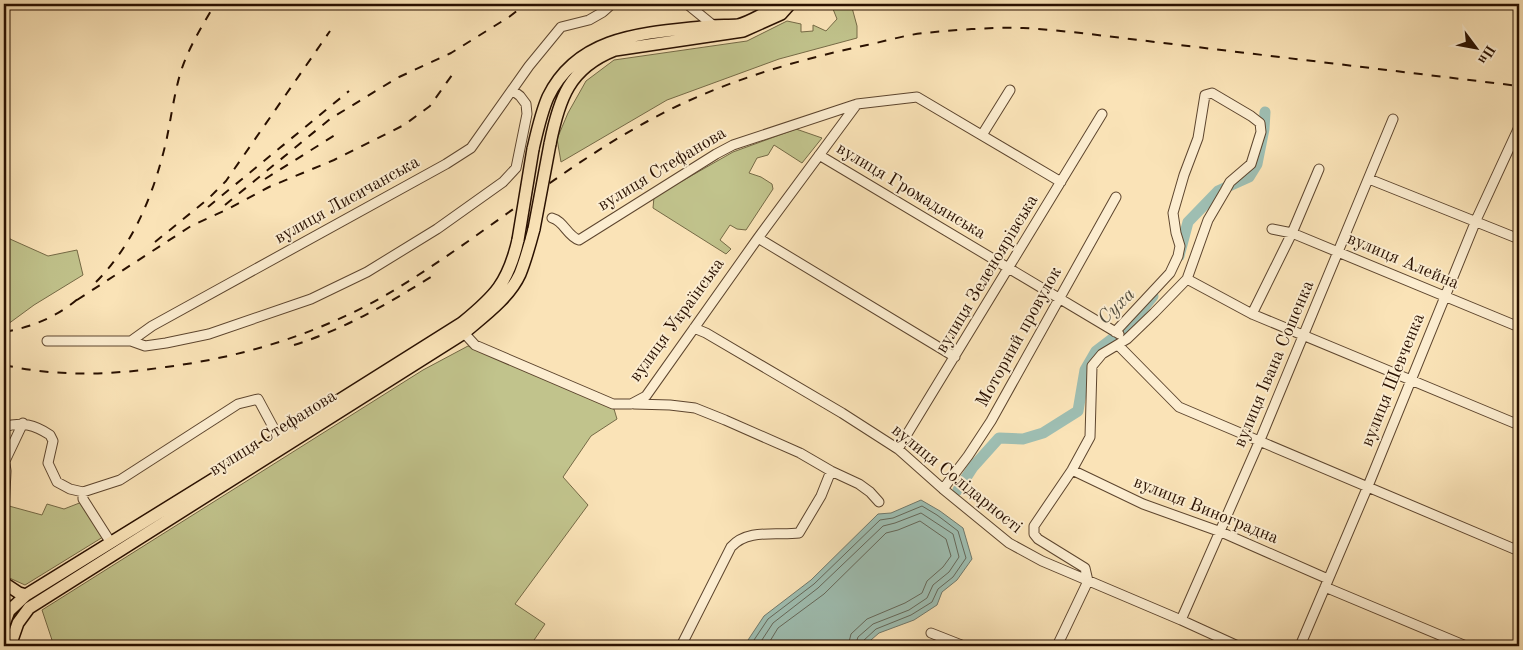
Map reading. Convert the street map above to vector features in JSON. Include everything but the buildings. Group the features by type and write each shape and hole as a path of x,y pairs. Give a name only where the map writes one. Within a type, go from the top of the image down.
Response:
{"main road":[{"path":"714,26 739,24 778,4"},
{"name":"вулиця Стефанова","path":"10,646 18,623 30,608 463,328 500,301 519,275 525,262 534,229 554,121 566,90 574,76 599,56 615,50 743,31 781,14 790,4"},
{"name":"вулиця Стефанова","path":"9,612 26,595 279,438 463,328 500,288 513,259 518,240 533,149 548,97 568,67 584,54 616,40 631,36 714,26"},
{"path":"4,583 19,593 26,595"},
{"path":"4,624 9,612 18,623"}],"street":[{"name":"вулиця Лисичанська","path":"131,341 152,326 446,164 471,148 512,90 561,27 589,20 612,4"},
{"path":"687,4 714,26"},
{"path":"47,341 131,341 145,346 209,334 311,299 367,272 437,228 504,182 516,168 527,114 526,104 512,90"},
{"path":"982,135 1010,90"},
{"path":"1056,646 1088,582 1085,568 1038,539 1034,534 1034,526 1072,470 1090,437 1092,366 1102,354 1118,345 1154,314 1187,278 1208,220 1230,182 1251,164 1261,132 1260,123 1222,98 1208,93 1203,102 1198,138 1184,175 1173,213 1180,246 1178,256 1170,273 1115,332"},
{"path":"857,104 917,97 1061,182"},
{"name":"вулиця Українська","path":"463,328 475,344 605,401 614,404 632,404 646,396 758,238 857,104"},
{"name":"вулиця Стефанова","path":"552,218 558,220 574,239 579,240 716,154 733,146 857,104"},
{"name":"вулиця Зеленоярівська","path":"898,449 1102,114"},
{"name":"вулиця Івана Сошенка","path":"1181,620 1260,440 1393,119"},
{"name":"вулиця Шевченка","path":"1300,646 1368,486 1476,221 1515,147 1519,127"},
{"name":"вулиця Громадянська","path":"819,155 1126,338"},
{"path":"1252,314 1292,233 1319,169"},
{"path":"1369,178 1519,239"},
{"name":"Моторний провулок","path":"942,489 968,456 990,421 1060,300 1116,197"},
{"name":"вулиця Алейна","path":"1272,229 1292,233 1338,251 1519,327"},
{"path":"758,238 955,357"},
{"path":"1187,278 1252,314 1519,425"},
{"name":"вулиця Солідарності","path":"694,328 706,333 817,398 898,449 942,489 1009,543 1042,561 1088,582 1181,620 1238,646"},
{"path":"1118,345 1179,407 1519,551"},
{"path":"4,427 22,423 40,428 50,435 53,441 48,463 57,482 70,489 83,492 120,480 238,404 258,399 279,438"},
{"path":"632,404 695,408 800,453 831,471 859,484 879,502"},
{"path":"4,514 5,458 22,423"},
{"name":"вулиця Виноградна","path":"1072,470 1143,504 1220,532 1466,646"},
{"path":"681,646 731,546 742,538 755,535 799,533 821,496 831,471"},
{"path":"83,492 83,499 111,543"},
{"path":"4,598 9,612"},
{"path":"931,633 964,646"}],"green space":[{"path":"831,4 851,4 857,26 857,38 779,59 667,100 561,162 557,139 568,113 586,81 614,60 747,41 787,21 801,24 801,32 813,31 813,25 826,31 837,19"},
{"path":"796,129 822,138 802,163 774,145 768,155 757,158 749,173 761,177 772,184 773,189 746,230 737,229 730,225 720,240 731,249 726,254 653,208 654,197 733,152"},
{"path":"4,229 10,239 48,256 77,250 83,275 34,305 4,327"},
{"path":"468,346 614,409 617,419 591,436 563,477 588,505 515,604 545,624 530,646 54,646 42,610 423,370"},
{"path":"82,502 103,537 25,585 5,576 9,506 42,515 47,504 64,509"}],"water":[{"path":"921,500 963,528 972,559 957,580 942,592 937,605 914,620 879,633 864,646 744,646 764,616 811,580 878,514 891,513"}],"waterway":[{"name":"Суха","path":"1179,256 1188,222 1218,191 1249,177 1257,164 1264,129 1265,112"},
{"name":"Суха","path":"958,490 973,467 999,438 1023,439 1043,433 1078,411 1085,370 1096,351 1117,335 1153,296"}],"railway":[{"path":"96,282 132,234 149,199 166,142 174,98 184,62 215,4"},
{"path":"225,205 330,119 397,78 451,53 509,17 526,4"},
{"path":"4,365 44,372 85,374 145,370 223,357 279,342 307,332 360,309 386,295 452,252 581,162 648,121 674,108 727,85 782,66 910,35 986,28 1045,29 1519,86"},
{"path":"155,242 208,199 226,181 330,31"},
{"path":"77,300 191,226 269,187 334,160 404,125 430,106 452,75"},
{"path":"208,207 349,91"},
{"path":"265,179 335,135"},
{"path":"294,345 349,323 434,275"},
{"path":"4,332 45,320 81,296"}]}
